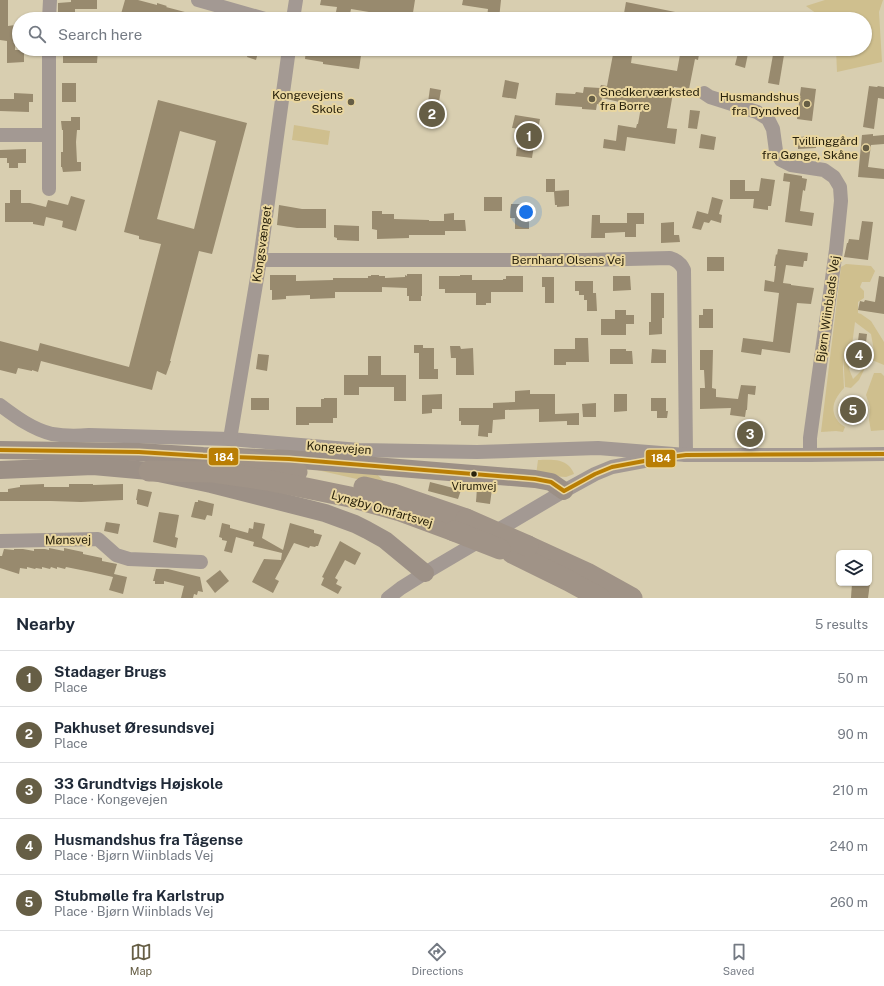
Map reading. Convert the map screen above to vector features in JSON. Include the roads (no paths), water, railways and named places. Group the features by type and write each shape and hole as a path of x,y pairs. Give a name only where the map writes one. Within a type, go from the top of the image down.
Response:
{"highway":[{"path":"231,448 393,494 460,525 520,549 587,573 632,598"},
{"name":"Lyngby Omfartsvej","path":"149,471 213,472 267,480 350,497 400,511 460,525"},
{"path":"520,549 569,581 600,598"}],"main road":[{"name":"Kongevejen","path":"0,450 139,452 203,456 231,448"},
{"path":"231,448 289,459 535,479 551,482 564,491"},
{"path":"0,470 93,466 149,471 211,484 325,513 355,524 384,540 425,573"}],"street":[{"path":"49,12 50,0"},
{"path":"198,0 240,12"},
{"path":"294,12 296,0"},
{"path":"49,56 49,189"},
{"name":"Kongsvænget","path":"231,448 260,260 288,56"},
{"name":"Bjørn Wiinblads Vej","path":"704,93 710,97 757,112 768,119 773,129 776,150 780,160 791,165 824,170 834,177 840,186 842,201 810,438 810,455"},
{"path":"0,135 49,135"},
{"name":"Bernhard Olsens Vej","path":"260,260 564,260 670,258 675,260 681,264 684,270 686,455"},
{"name":"Kongevejen","path":"0,405 20,420 51,434 231,448 477,452 598,448 686,455 884,454"},
{"name":"Kongevejen","path":"425,573 595,474 612,467 686,455"},
{"name":"Mønsvej","path":"0,541 98,539 116,555 129,559 201,562"},
{"path":"388,598 425,573"}],"place":[{"name":"Snedkerværksted fra Borre","path":"592,99"},
{"name":"Kongevejens Skole","path":"351,102"},
{"name":"Husmandshus fra Dyndved","path":"807,104"},
{"name":"Pakhuset Øresundsvej","path":"432,114"},
{"name":"Stadager Brugs","path":"529,136"},
{"name":"Tvillinggård fra Gønge, Skåne","path":"866,148"},
{"name":"Husmandshus fra Tågense","path":"859,355"},
{"name":"Stubmølle fra Karlstrup","path":"853,410"},
{"name":"33 Grundtvigs Højskole","path":"750,434"},
{"name":"Virumvej","path":"474,474"}]}
